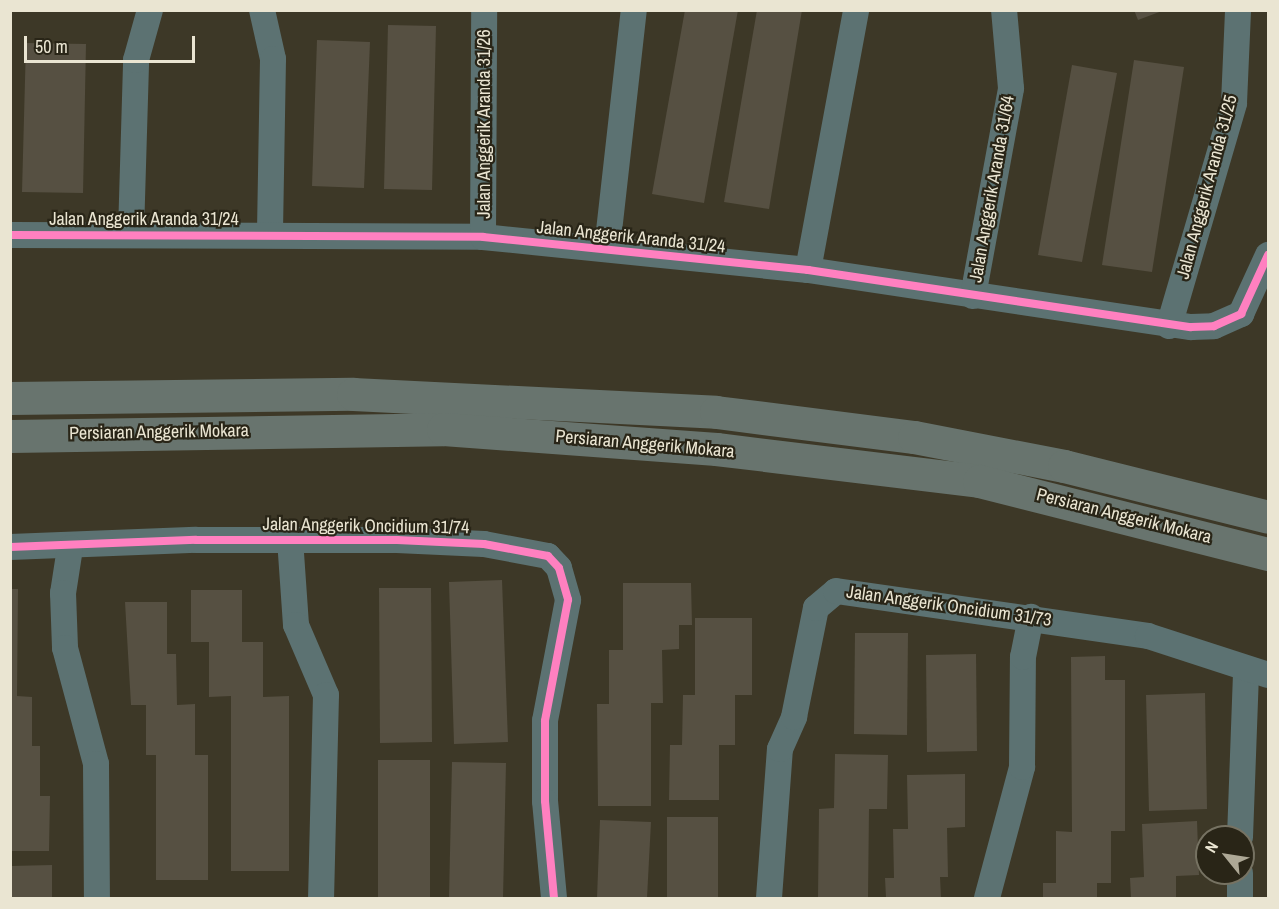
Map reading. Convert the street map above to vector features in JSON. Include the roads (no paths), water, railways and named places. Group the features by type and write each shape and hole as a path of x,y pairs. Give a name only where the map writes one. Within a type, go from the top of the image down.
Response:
{"main road":[{"name":"Persiaran Anggerik Mokara","path":"10,398 353,394 716,412 914,437 1144,484 1269,517"},
{"name":"Persiaran Anggerik Mokara","path":"10,436 443,429 716,449 979,481 1269,554"}],"street":[{"path":"131,233 136,60 150,10"},
{"path":"262,10 273,59 270,234"},
{"name":"Jalan Anggerik Aranda 31/26","path":"483,237 484,10"},
{"path":"607,249 634,10"},
{"path":"808,270 856,10"},
{"name":"Jalan Anggerik Aranda 31/64","path":"973,296 1011,88 1004,10"},
{"name":"Jalan Anggerik Aranda 31/25","path":"1169,326 1234,103 1238,10"},
{"name":"Jalan Anggerik Aranda 31/24","path":"10,235 131,233 483,237 808,270 1169,326 1214,326 1240,314 1269,255"},
{"path":"290,539 296,625 326,695 321,898"},
{"name":"Jalan Anggerik Oncidium 31/74","path":"10,547 70,548 290,539 484,544 531,549 559,568 568,600 545,721 544,801 554,898"},
{"path":"70,548 63,593 65,648 96,764 97,898"},
{"name":"Jalan Anggerik Oncidium 31/73","path":"769,898 780,749 794,717 816,608 836,591 1031,617 1148,636 1257,673"},
{"path":"987,898 1022,767 1023,657 1031,617"},
{"path":"1241,825 1257,673"}]}
